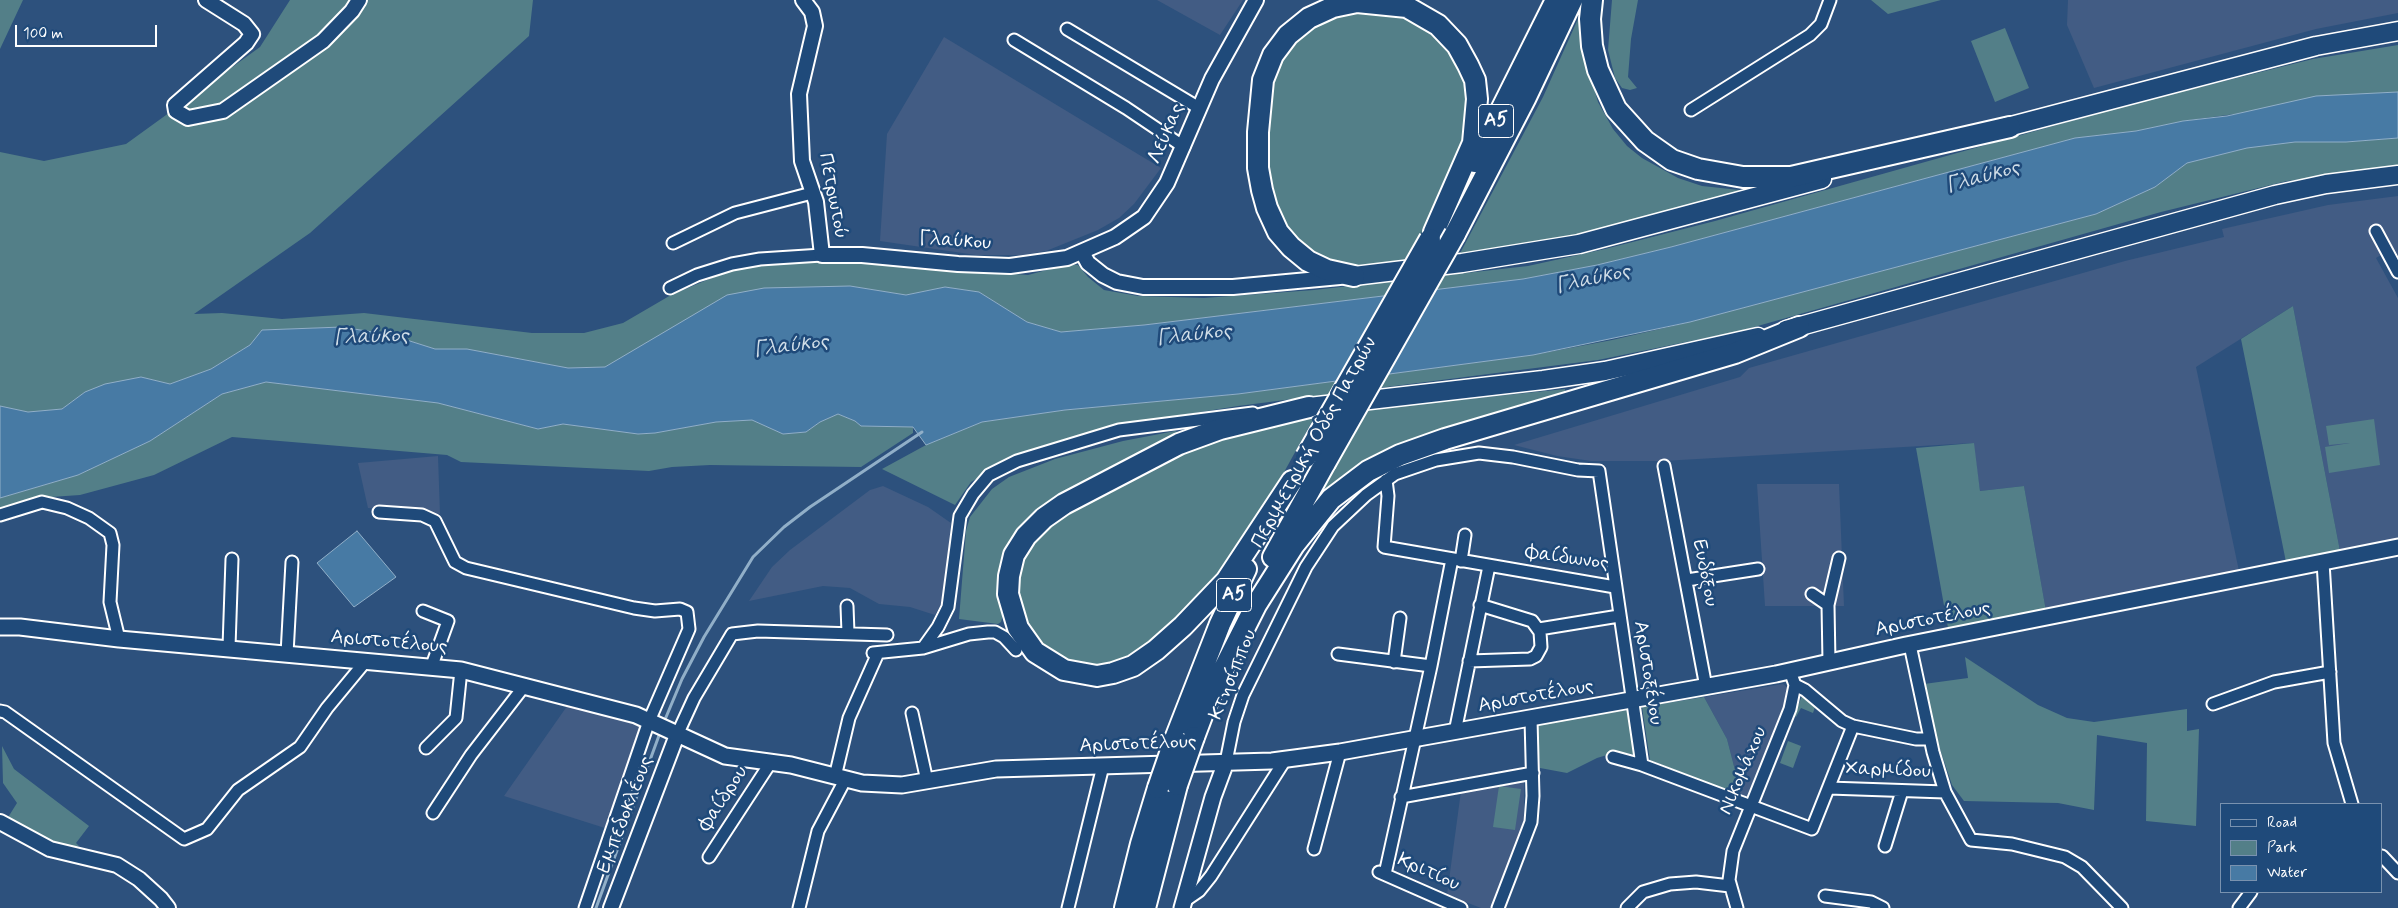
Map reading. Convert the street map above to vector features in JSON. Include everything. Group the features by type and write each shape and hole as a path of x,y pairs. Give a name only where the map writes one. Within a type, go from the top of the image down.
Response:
{"highway":[{"name":"Περιμετρική Οδός Πατρών","path":"1125,908 1135,866 1185,738 1224,616 1292,481 1461,188 1556,0"},
{"name":"Περιμετρική Οδός Πατρών","path":"1185,738 1206,704 1247,609 1280,542 1455,234 1525,99 1572,0"},
{"path":"1592,0 1590,27 1594,58 1604,86 1616,110 1633,130 1653,147 1680,163 1698,169 1756,178 1791,177 2010,127"},
{"path":"1354,276 1327,270 1308,260 1291,247 1278,232 1266,208 1258,168 1258,132 1263,80 1273,55 1283,42 1309,18 1333,7 1357,2 1407,7 1438,25 1457,45 1475,80 1477,99 1473,143 1432,236"},
{"path":"1206,704 1256,605 1294,544 1331,499 1361,475 1389,459 1445,439 1735,353 1799,327"},
{"path":"1292,481 1226,581 1183,626 1156,650 1133,666 1097,676 1064,670 1036,652 1018,628 1008,594 1009,576 1014,555 1022,542 1044,518 1064,504 1179,444 1220,429 1309,407"},
{"name":"Περιμετρική Οδός Πατρών","path":"1146,908 1167,786"}],"main road":[{"path":"1354,276 1462,263 1579,244 2316,46 2398,30"},
{"path":"1309,407 1605,371 1799,327 2266,197 2326,184 2398,175"},
{"name":"Αριστοτέλους","path":"0,627 20,627 119,639 461,670 652,722 720,754 750,761 771,762 840,779 886,786 996,769 1285,760 1340,752 1706,687 1793,678 1829,662 2398,547"},
{"name":"Κτησίππου","path":"1182,905 1213,797 1226,762"}],"street":[{"path":"206,0 244,24 252,34 246,43 175,105 176,111 188,118 223,111 323,41 352,11 359,0"},
{"name":"Πετρωτού","path":"803,0 812,12 815,26 799,94 802,161 817,208 822,255"},
{"name":"Λεύκας","path":"1082,252 1124,232 1144,216 1167,183 1212,79 1256,0"},
{"path":"1692,110 1810,35 1821,24 1830,0"},
{"path":"1067,29 1199,108"},
{"path":"1014,40 1184,147"},
{"path":"673,242 735,213 812,193"},
{"path":"2376,231 2398,272"},
{"path":"1082,252 1088,262 1103,276 1117,282 1143,287 1233,287 1354,276"},
{"name":"Γλαύκου","path":"822,255 862,255 958,264 1010,266 1067,258 1082,252"},
{"path":"670,288 697,275 732,264 760,259 822,255"},
{"path":"923,648 938,627 948,606 960,516 973,494 990,475 1017,461 1119,430 1309,407"},
{"name":"Κτησίππου","path":"1226,762 1234,722 1243,695 1306,567 1339,518 1386,480 1406,469 1436,460 1467,454 1491,454"},
{"name":"Φαίδωνος","path":"1386,480 1388,496 1384,547 1615,587 1599,471 1578,470 1491,454"},
{"name":"Ευδόξου","path":"1664,466 1706,687"},
{"path":"0,515 42,502 66,508 90,518 110,533 113,554 110,602 119,639"},
{"path":"378,512 422,515 435,521 455,562 466,568 634,608 655,611 680,608 686,610 689,617 689,629 652,722 585,908"},
{"path":"1466,535 1456,560 1401,797 1533,773"},
{"path":"1829,662 1828,604 1839,558"},
{"path":"229,648 232,559"},
{"path":"287,654 292,562"},
{"path":"2323,562 2334,743 2352,803"},
{"path":"1454,732 1489,566"},
{"path":"1687,580 1758,569"},
{"name":"Αριστοξένου","path":"1615,587 1642,765"},
{"path":"1812,594 1828,604"},
{"path":"1468,661 1533,658 1541,647 1539,629 1529,619 1480,605"},
{"path":"847,606 848,633"},
{"path":"424,611 448,621 431,668"},
{"path":"1539,629 1619,616"},
{"path":"1394,662 1400,618"},
{"path":"675,734 732,634 758,631 886,635"},
{"path":"798,908 818,831 840,779 848,718 876,653 923,648 969,634 988,632 996,632 1004,637 1016,650"},
{"path":"1910,645 1930,739 1945,792 1971,840 2012,844 2066,857 2082,867 2122,908"},
{"path":"1338,654 1431,666"},
{"path":"0,711 184,839 207,829 238,790 300,747 327,708 365,662"},
{"path":"426,748 456,718 461,670"},
{"path":"2213,704 2274,682 2330,672"},
{"path":"1793,678 1842,721 1853,726 1898,736 1930,739"},
{"name":"Νικομάχου","path":"1730,886 1733,851 1785,722 1793,678"},
{"path":"433,813 465,763 525,686"},
{"path":"912,713 927,781"},
{"path":"1498,908 1529,828 1533,796 1531,719"},
{"path":"1613,757 1642,765 1812,829 1853,726"},
{"name":"Εμπεδοκλέους","path":"611,908 675,734"},
{"path":"1314,849 1340,752"},
{"path":"1182,905 1199,891 1211,876 1285,760"},
{"name":"Φαίδρου","path":"709,857 771,762"},
{"path":"1068,908 1103,766"},
{"name":"Χαρμίδου","path":"1829,788 1945,792"},
{"path":"1885,846 1902,791"},
{"name":"Κριτίου","path":"1401,797 1382,873 1461,908"},
{"path":"0,822 50,850 117,865 139,879 168,908"},
{"path":"2383,857 2398,873"},
{"path":"1627,908 1643,892 1670,884 1696,882 1730,886 1737,908"},
{"path":"2239,908 2250,893"},
{"path":"1825,896 1871,902 1883,908"}],"shaded area":[{"path":"1157,0 1243,0 1220,35"},
{"path":"2068,0 2398,0 2398,13 2316,29 2094,88 2067,25"},
{"path":"944,37 1161,168 1134,204 1119,218 1098,230 1046,251 1022,255 976,255 880,241 887,134"},
{"path":"2398,196 2398,262 2391,249 2376,258 2398,298 2398,539 2340,551 2293,306 2196,367 2239,571 2046,611 2024,486 1980,491 1973,443 1663,461 1591,461 1557,456 1514,445 1740,377 1749,368 2125,261 2224,237 2222,229 2328,205"},
{"path":"438,456 440,514 368,508 358,463"},
{"path":"1757,484 1839,484 1844,606 1765,606"},
{"path":"883,486 928,507 951,523 944,598 935,615 910,607 879,604 850,588 823,586 749,601 772,567 790,550 870,490"},
{"path":"1783,684 1788,688 1784,706 1746,798 1738,795 1736,774 1727,739 1704,697"},
{"path":"570,702 643,724 608,829 504,796"},
{"path":"1524,780 1524,825 1494,904 1490,908 1481,908 1447,895 1461,791"}],"green space":[{"path":"0,0 23,0 0,49"},
{"path":"290,0 533,0 529,36 310,233 194,314 222,313 282,319 364,313 532,333 584,333 623,323 671,295 745,264 821,259 1028,275 1069,264 1078,265 1088,277 1104,290 1138,296 1204,298 1314,290 1528,266 1605,249 1715,221 2128,105 2313,59 2398,45 2398,92 2183,121 2136,131 2075,138 1671,247 1597,265 1523,279 1144,325 1061,332 1027,322 979,292 945,287 906,295 850,286 653,341 605,367 568,368 467,349 435,349 391,335 342,327 262,330 250,345 211,369 170,384 141,377 85,392 62,409 28,412 0,406 0,152 44,161 126,144 260,47"},
{"path":"1612,0 1638,0 1631,39 1628,77 1637,88 1630,90 1622,88 1615,78 1608,50"},
{"path":"1871,0 1941,0 1888,14"},
{"path":"1357,10 1400,15 1428,29 1446,47 1457,66 1464,82 1468,100 1463,148 1429,221 1403,262 1346,266 1324,261 1296,243 1278,216 1268,174 1270,88 1279,62 1291,44 1313,25 1337,14"},
{"path":"1582,10 1585,58 1598,102 1613,129 1627,146 1642,158 1678,178 1702,186 1749,191 1574,238 1458,257 1543,97"},
{"path":"2005,28 2029,88 1995,102 1971,41"},
{"path":"2398,138 2398,167 2287,181 2161,212 1740,331 1598,360 1238,406 1151,420 1089,433 1011,458 971,482 955,505 882,469 926,445 982,422 1065,410 1238,394 1533,355 1612,340 1690,322 2096,214 2155,187 2187,163 2247,148 2295,142 2346,142"},
{"path":"2293,306 2340,551 2286,562 2241,339"},
{"path":"266,382 438,403 538,429 563,424 638,434 655,433 716,422 752,420 783,434 806,432 820,422 838,414 855,421 861,426 913,427 913,433 861,467 710,465 672,467 649,471 461,462 447,455 232,437 154,475 80,495 51,497 0,512 0,498 78,475 150,441 222,394"},
{"path":"1565,389 1565,395 1459,425 1307,516 1369,409"},
{"path":"1315,416 1256,523 1205,595 1135,657 1093,668 1053,657 1031,635 1016,594 1022,558 1033,541 1048,524 1132,476 1220,436"},
{"path":"2374,419 2380,465 2329,473 2325,447 2350,443 2329,445 2326,426"},
{"path":"1175,431 1180,433 1068,493 1000,591 1003,615 1001,622 998,624 959,619 966,531 970,517 992,489 1009,477 1055,459 1123,441"},
{"path":"1974,443 1980,491 2024,486 2046,611 1948,628 1916,448"},
{"path":"1965,657 2038,705 2067,718 2094,722 2187,709 2187,731 2199,729 2196,826 2146,821 2147,743 2097,735 2094,810 2058,803 1964,801 1952,785 1937,740 1924,684 1968,678"},
{"path":"1802,696 1815,707 1813,713 1801,708 1796,717 1794,715"},
{"path":"1704,697 1727,739 1736,774 1738,795 1650,760 1642,707"},
{"path":"1628,710 1637,755 1617,752 1597,758 1567,773 1540,768 1537,724"},
{"path":"1788,741 1801,746 1793,768 1780,763"},
{"path":"2,746 14,769 89,826 76,843 79,846 65,848 39,838 7,819 17,803 3,783"},
{"path":"1499,786 1521,789 1515,830 1493,827"}],"water":[{"name":"Γλαύκος","path":"2398,92 2398,138 2346,142 2295,142 2247,148 2187,163 2155,187 2096,214 1690,322 1533,355 1238,394 1065,410 982,422 926,445 913,427 861,426 855,421 838,414 820,422 806,432 783,434 752,420 716,422 655,433 638,434 563,424 538,429 438,403 266,382 222,394 150,441 78,475 0,498 0,406 28,412 62,409 85,392 105,384 141,377 170,384 211,369 250,345 262,330 342,327 391,335 435,349 467,349 568,368 605,367 727,295 764,288 850,286 906,295 945,287 979,292 1027,322 1061,332 1144,325 1523,279 1597,265 1671,247 2075,138 2136,131 2183,121 2227,116 2316,96"},
{"path":"357,531 396,577 354,607 317,563"}],"waterway":[{"path":"664,722 682,679 704,637 753,557 784,527 810,507 922,432"},
{"path":"596,908 661,730"}]}
